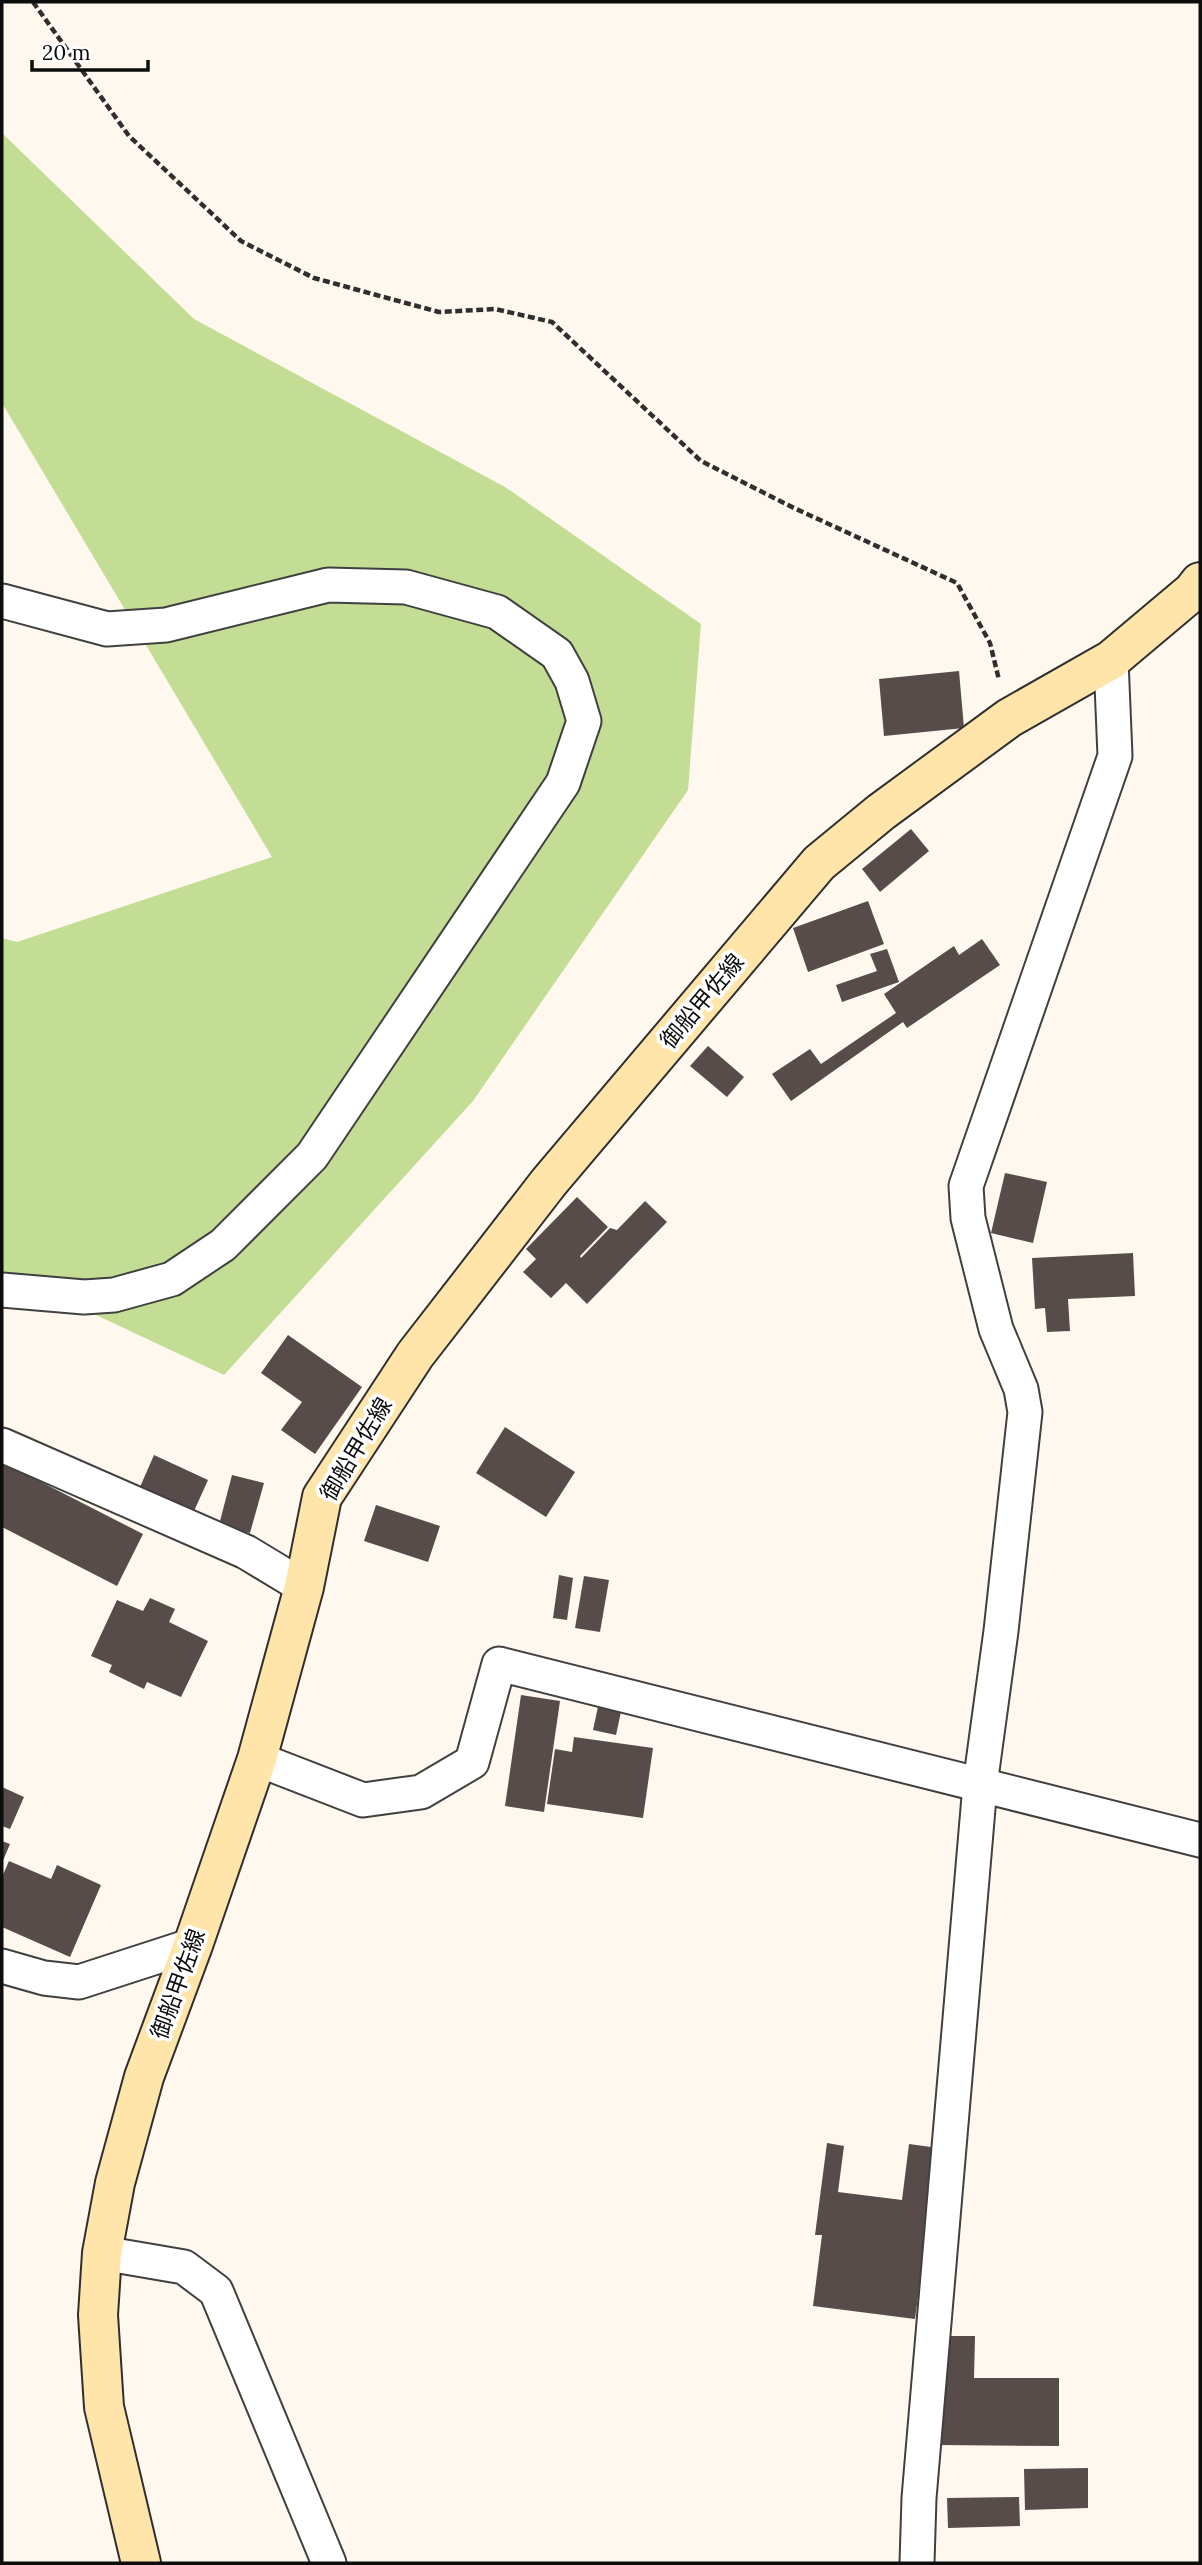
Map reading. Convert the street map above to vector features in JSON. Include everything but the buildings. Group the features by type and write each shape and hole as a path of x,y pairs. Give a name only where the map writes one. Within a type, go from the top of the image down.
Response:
{"main road":[{"name":"御船甲佐線","path":"141,2563 104,2407 98,2315 102,2253 115,2183 144,2077 194,1945 257,1759 304,1587 322,1497 415,1355 549,1182 819,863 881,812 1009,718 1111,660 1198,588"}],"street":[{"path":"2,601 107,629 166,625 328,585 406,587 497,612 557,654 572,681 584,721 563,783 312,1156 223,1244 172,1279 114,1295 84,1297 2,1290"},
{"path":"916,2563 919,2498 980,1785 1001,1632 1025,1412 1021,1389 996,1329 968,1218 966,1186 1115,756 1111,660"},
{"path":"2,1445 246,1552 304,1587"},
{"path":"257,1759 363,1800 421,1792 472,1762 499,1664 1200,1840"},
{"path":"2,1966 44,1979 79,1982 194,1945"},
{"path":"102,2253 184,2267 216,2291 329,2563"}],"path":[{"path":"33,2 130,136 241,240 314,278 427,309 439,312 495,309 552,323 701,461 794,508 957,583 990,643 1009,718"}],"green space":[{"path":"2,133 194,319 505,487 701,624 688,790 473,1101 224,1375 2,1271 2,938 17,942 272,857 2,403"}]}
